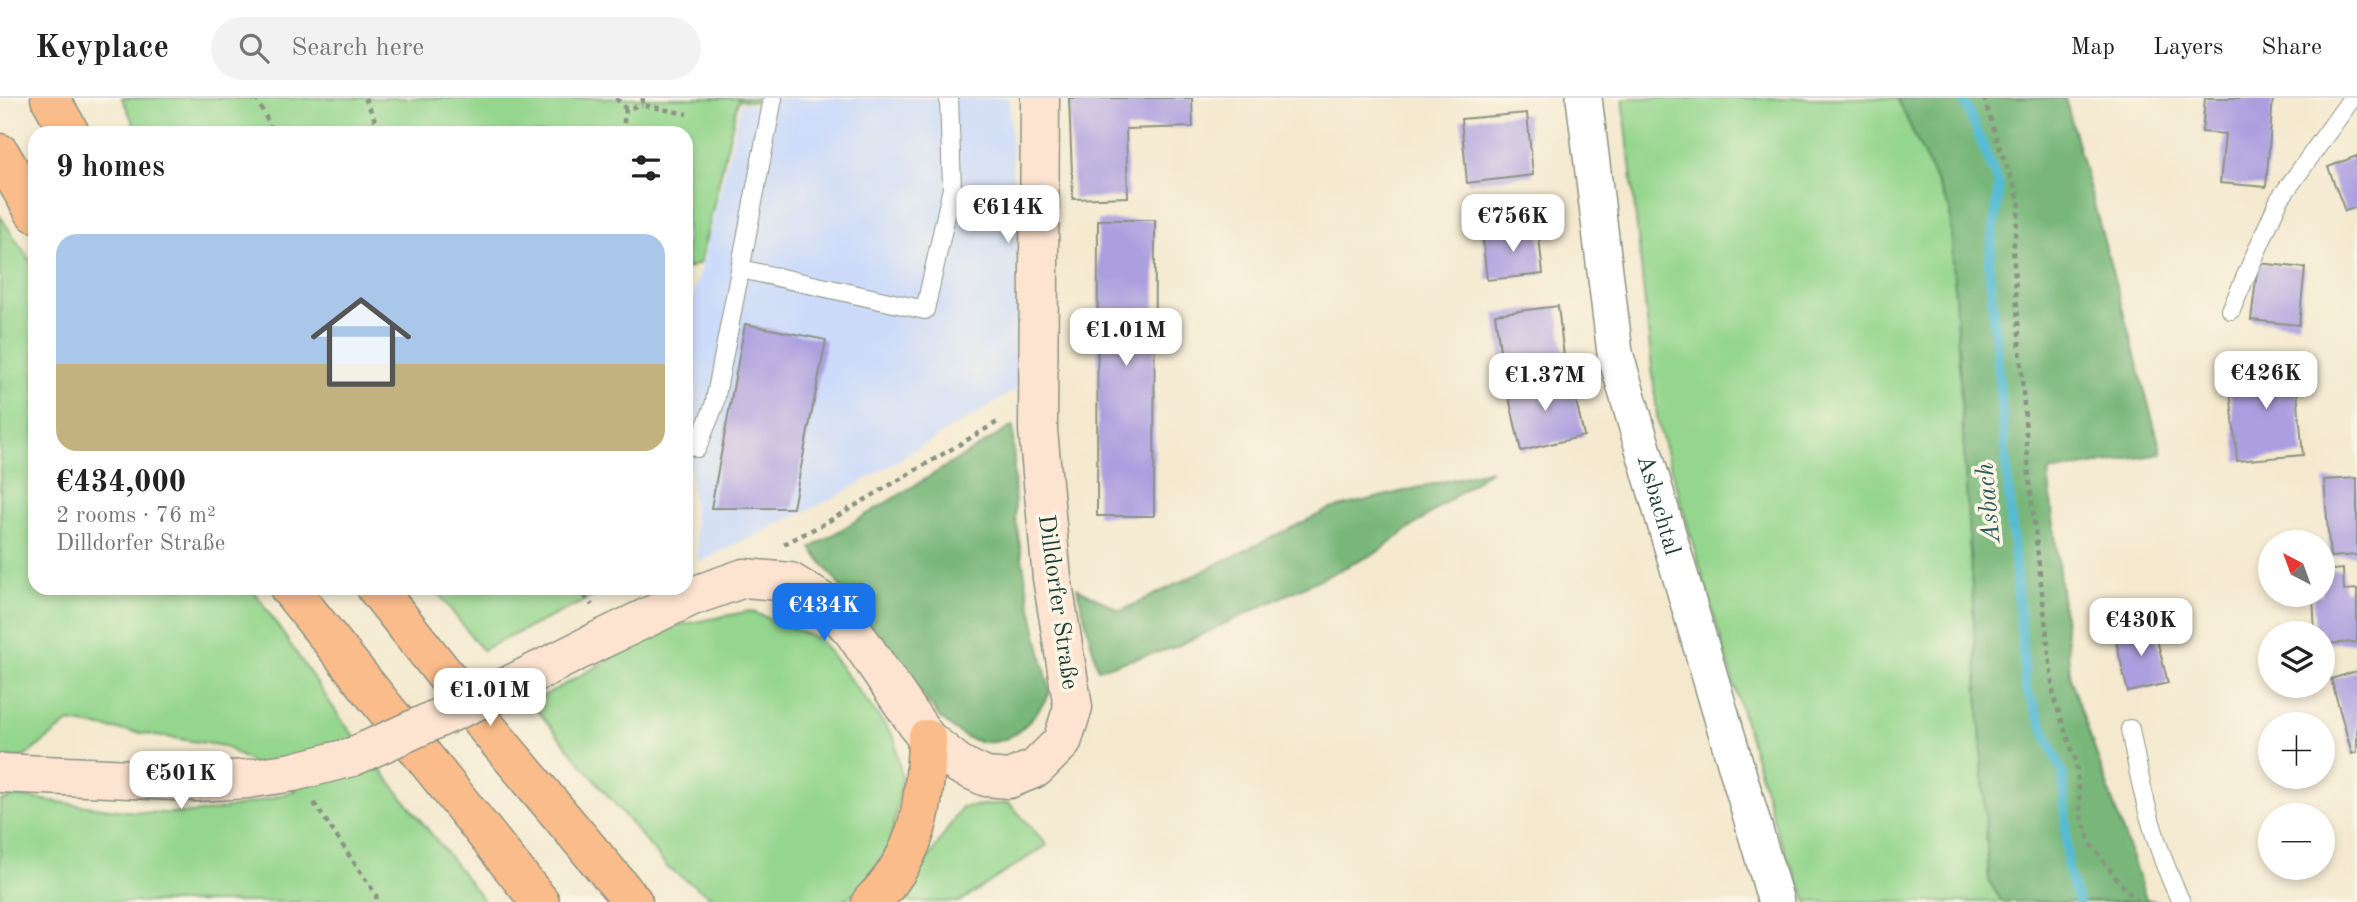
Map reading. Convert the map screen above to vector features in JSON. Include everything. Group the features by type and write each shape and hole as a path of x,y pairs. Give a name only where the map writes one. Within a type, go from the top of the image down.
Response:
{"highway":[{"path":"50,98 66,126"},
{"path":"0,153 28,201"},
{"path":"295,595 540,902"},
{"path":"382,595 487,728 633,902"},
{"path":"871,902 884,890 915,836 925,796 928,739"},
{"path":"593,855 655,902"}],"main road":[{"name":"Dilldorfer Straße","path":"0,773 197,782 247,779 293,772 352,757 492,694 690,597 744,578 790,582 831,607 853,631 928,739 960,765 986,778 1009,779 1035,768 1062,742 1073,707 1052,579 1038,430 1040,98"}],"street":[{"name":"Asbachtal","path":"1584,98 1615,353 1776,902"}],"lane":[{"path":"697,448 714,406 773,98"},
{"path":"741,269 925,310 952,188 949,98"},
{"path":"2231,310 2279,200 2352,98"},
{"path":"2130,729 2143,799 2154,836 2182,902"}],"path":[{"path":"256,98 270,126"},
{"path":"365,98 378,126"},
{"path":"616,98 626,109"},
{"path":"642,105 643,98"},
{"path":"1984,98 2020,202 2013,250 2029,477 2054,699 2076,761 2081,816 2090,843 2138,902"},
{"path":"626,109 642,105 687,114"},
{"path":"623,126 626,109"},
{"path":"822,524 987,429"},
{"path":"293,772 376,895 377,902"}],"shaded area":[{"path":"762,98 1009,98 1023,386 838,496 699,562 693,500 693,296 741,103 761,106"}],"green space":[{"path":"122,98 758,98 758,102 738,100 700,263 693,266 693,126 135,126"},
{"path":"1623,98 1897,98 1950,210 1989,881 2002,902 1807,902 1778,835 1658,424"},
{"path":"1897,98 2065,98 2162,454 2048,472 2071,680 2146,899 2157,902 2002,902 1989,881 1950,210"},
{"path":"0,216 28,258 28,595 257,595 343,722 485,902 0,902 0,801 16,796 124,811 190,813 243,805 296,790 224,746 69,722 24,757 0,758"},
{"path":"1013,426 1015,517 1050,693 1034,716 1014,734 1003,740 977,741 962,735 940,718 811,548"},
{"path":"1491,470 1376,553 1173,648 1098,669 1077,588 1121,611 1330,509"},
{"path":"439,595 596,595 482,650"},
{"path":"750,611 819,639 894,737 902,779 890,845 859,890 840,902 719,902 668,868 531,703 666,628"},
{"path":"1009,803 1047,845 959,902 900,902 962,807"}],"building":[{"path":"1069,98 1192,98 1193,127 1126,129 1128,197 1073,199"},
{"path":"2205,98 2273,98 2266,187 2220,183 2225,134 2202,132"},
{"path":"1527,113 1533,175 1467,183 1461,119"},
{"path":"2357,156 2357,207 2345,211 2328,167"},
{"path":"1098,220 1155,220 1154,516 1097,516"},
{"path":"1538,228 1543,274 1487,280 1482,234"},
{"path":"2258,263 2305,268 2299,325 2251,320"},
{"path":"1558,306 1564,357 1502,365 1495,314"},
{"path":"745,324 826,340 793,508 711,508"},
{"path":"2294,361 2303,455 2237,461 2228,368"},
{"path":"1570,375 1584,436 1521,451 1507,389"},
{"path":"2357,478 2357,555 2335,557 2335,530 2328,530 2324,480"},
{"path":"2343,569 2344,590 2357,589 2357,642 2335,643 2335,621 2314,621 2314,607 2335,607 2335,570"},
{"path":"2153,624 2168,683 2128,692 2114,633"},
{"path":"2357,671 2357,752 2352,754 2335,693 2335,678"}],"waterway":[{"name":"Asbach","path":"1963,98 1999,185 1989,264 2026,688 2063,774 2068,873 2079,902"}]}
